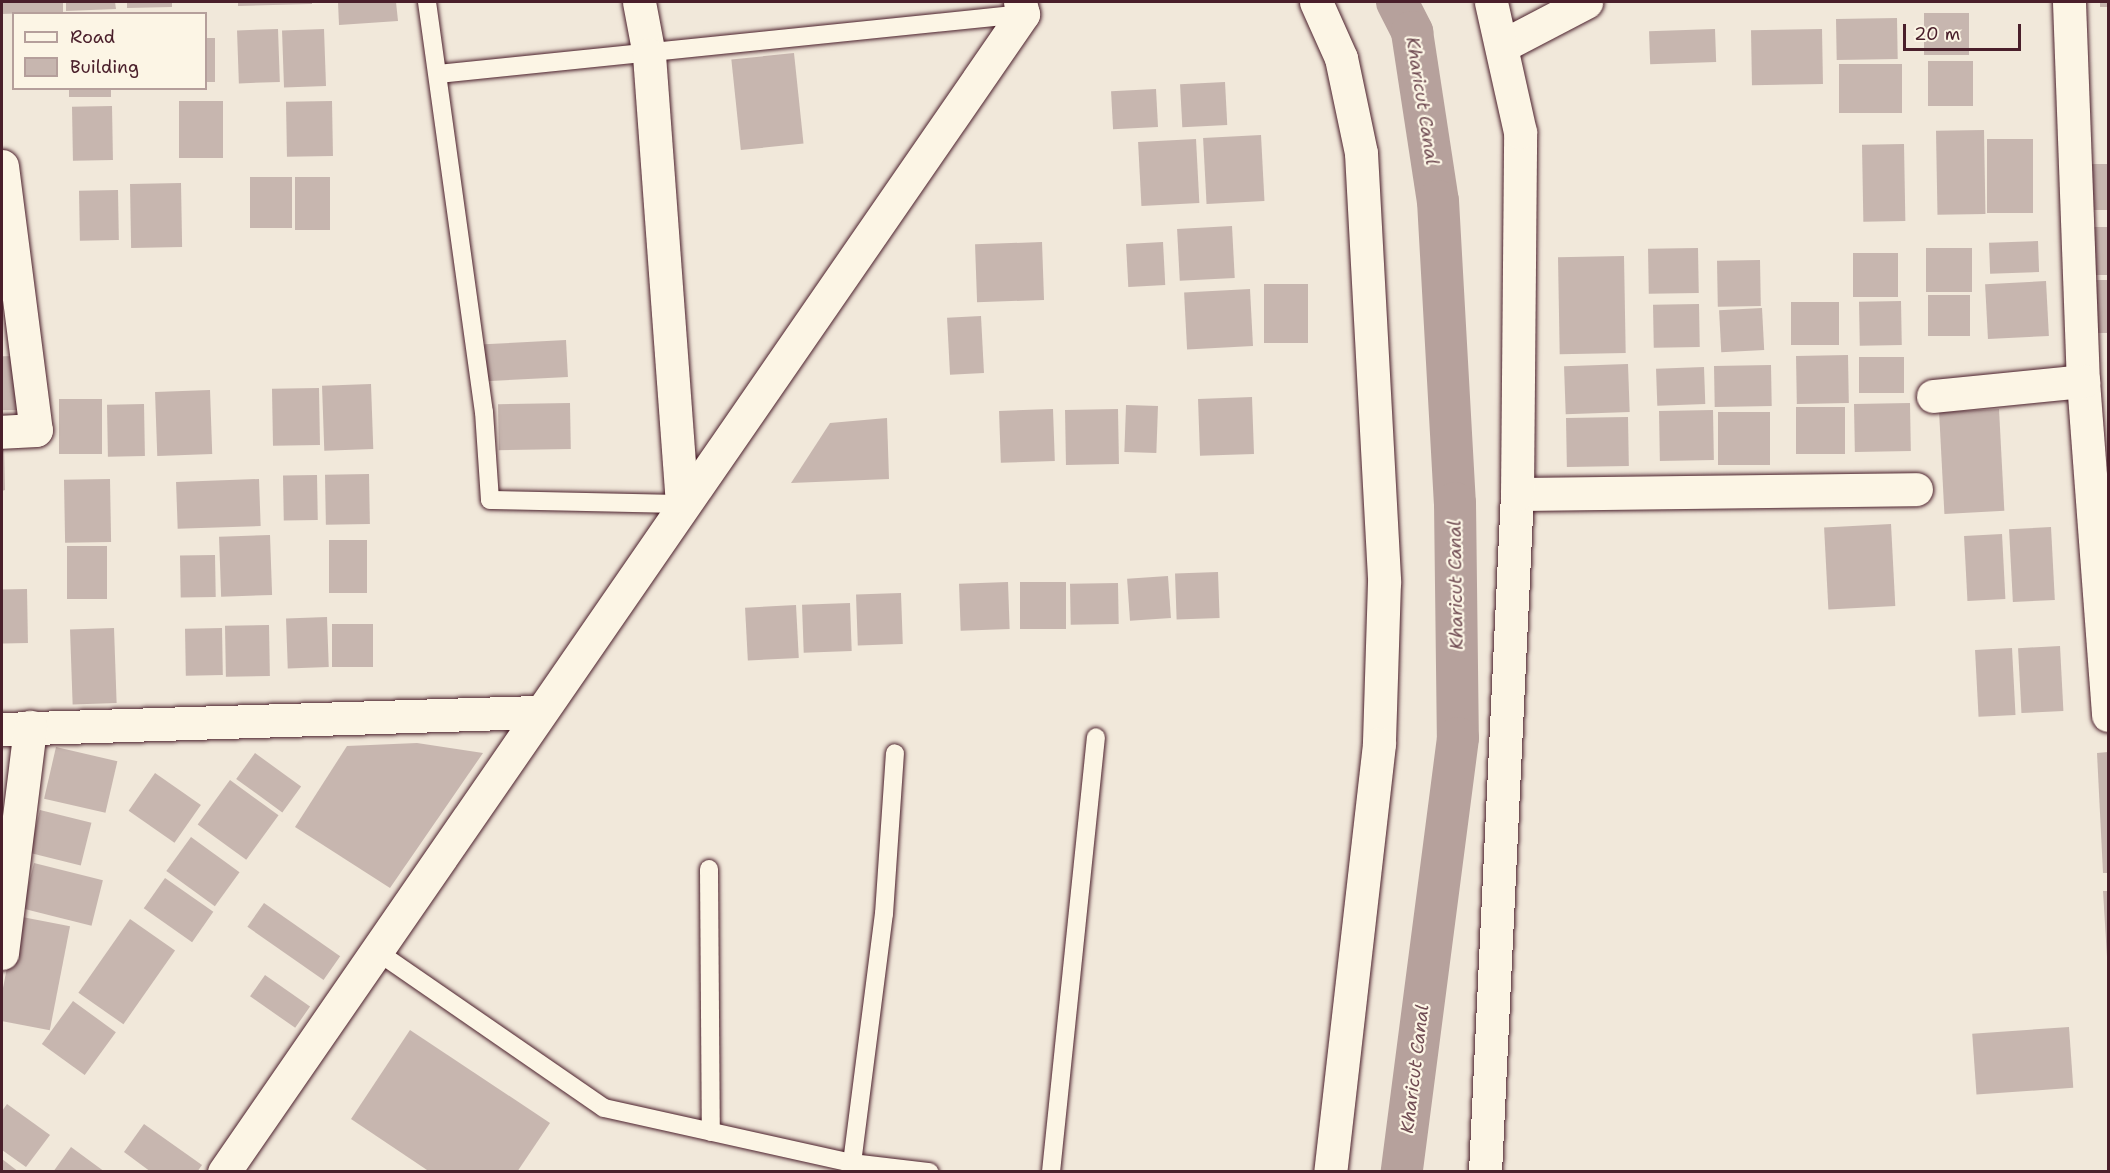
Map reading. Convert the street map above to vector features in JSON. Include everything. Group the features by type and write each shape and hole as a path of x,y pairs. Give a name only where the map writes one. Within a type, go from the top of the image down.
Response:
{"street":[{"path":"639,2 649,55 682,504"},
{"path":"1316,2 1341,58 1361,153 1384,582 1379,744 1330,1172"},
{"path":"1485,1172 1517,494 1520,132 1491,2"},
{"path":"1502,46 1586,2"},
{"path":"2069,2 2083,381 2109,715"},
{"path":"224,1172 1021,8"},
{"path":"2,166 36,430 2,432"},
{"path":"1933,396 2083,381"},
{"path":"1517,494 1916,489"},
{"path":"2,953 16,728 537,712"}],"lane":[{"path":"427,2 484,412 490,500 682,504"},
{"path":"438,74 649,55 1021,8"},
{"path":"1051,1172 1096,737"},
{"path":"851,1167 884,914 895,753"},
{"path":"709,869 711,1132"},
{"path":"375,950 604,1108 851,1167 929,1172"}],"building":[{"path":"2,2 63,2 63,12 2,14"},
{"path":"66,2 115,2 116,9 66,11"},
{"path":"127,2 172,2 172,7 127,8"},
{"path":"238,2 312,2 312,4 238,6"},
{"path":"338,2 396,2 398,21 339,25"},
{"path":"2100,2 2108,2 2108,7 2100,7"},
{"path":"1924,13 1969,13 1969,55 1924,55"},
{"path":"1897,18 1898,59 1837,60 1836,19"},
{"path":"278,29 280,82 239,83 237,30"},
{"path":"324,29 326,86 284,87 282,30"},
{"path":"1715,29 1716,62 1650,64 1649,31"},
{"path":"1822,29 1823,84 1752,85 1751,30"},
{"path":"207,38 215,38 215,82 207,82"},
{"path":"794,53 804,144 741,150 731,60"},
{"path":"1928,61 1973,61 1973,106 1928,106"},
{"path":"1839,64 1902,64 1902,113 1839,113"},
{"path":"1225,82 1227,125 1182,127 1180,84"},
{"path":"1156,89 1158,127 1113,129 1111,91"},
{"path":"69,90 111,90 111,97 69,97"},
{"path":"179,101 223,101 223,158 179,158"},
{"path":"332,101 333,156 287,157 286,102"},
{"path":"112,106 113,160 73,161 72,107"},
{"path":"1984,130 1985,214 1937,215 1936,131"},
{"path":"1261,135 1264,201 1207,204 1203,138"},
{"path":"1196,139 1199,203 1141,206 1138,142"},
{"path":"1987,139 2033,139 2033,213 1987,213"},
{"path":"1904,144 1905,221 1863,222 1862,145"},
{"path":"2092,164 2108,164 2108,210 2092,210"},
{"path":"250,177 292,177 292,228 250,228"},
{"path":"295,177 330,177 330,230 295,230"},
{"path":"181,183 182,247 131,248 130,184"},
{"path":"118,190 119,240 80,241 79,191"},
{"path":"1232,226 1235,278 1180,281 1177,229"},
{"path":"2086,227 2108,227 2108,275 2086,275"},
{"path":"2038,241 2039,272 1990,274 1989,243"},
{"path":"1042,242 1044,300 977,302 975,244"},
{"path":"1163,242 1165,285 1128,287 1126,244"},
{"path":"1698,248 1699,293 1649,294 1648,249"},
{"path":"1926,248 1972,248 1972,292 1926,292"},
{"path":"1853,253 1898,253 1898,297 1853,297"},
{"path":"1624,256 1626,353 1560,354 1558,257"},
{"path":"1760,260 1761,306 1718,307 1717,261"},
{"path":"2089,280 2108,280 2108,333 2089,333"},
{"path":"2046,281 2049,336 1988,339 1985,284"},
{"path":"1264,284 1308,284 1308,343 1264,343"},
{"path":"1250,289 1253,346 1187,349 1184,292"},
{"path":"1928,295 1970,295 1970,336 1928,336"},
{"path":"1901,301 1902,345 1860,346 1859,302"},
{"path":"1791,302 1839,302 1839,345 1791,345"},
{"path":"1699,304 1700,347 1654,348 1653,305"},
{"path":"1762,308 1764,350 1721,352 1719,310"},
{"path":"981,316 984,373 950,375 947,318"},
{"path":"566,340 568,377 486,381 484,344"},
{"path":"1848,355 1849,403 1797,404 1796,356"},
{"path":"2,356 22,356 23,410 3,410"},
{"path":"1859,357 1904,357 1904,393 1859,393"},
{"path":"1628,364 1630,412 1566,414 1564,366"},
{"path":"1771,365 1772,406 1715,407 1714,366"},
{"path":"1704,367 1705,404 1657,406 1656,369"},
{"path":"371,384 373,449 324,451 322,386"},
{"path":"319,388 320,445 273,446 272,389"},
{"path":"210,390 212,454 157,456 155,392"},
{"path":"1252,397 1254,454 1200,456 1198,399"},
{"path":"59,399 102,399 102,454 59,454"},
{"path":"570,403 571,449 499,450 498,404"},
{"path":"1910,403 1911,451 1855,452 1854,404"},
{"path":"144,404 145,456 108,457 107,405"},
{"path":"1126,405 1158,406 1156,453 1124,452"},
{"path":"1796,407 1845,407 1845,454 1796,454"},
{"path":"1053,409 1055,461 1001,463 999,411"},
{"path":"1118,409 1119,464 1066,465 1065,410"},
{"path":"1999,409 2004,511 1944,514 1939,412"},
{"path":"1713,410 1714,460 1660,461 1659,411"},
{"path":"1718,412 1770,412 1770,465 1718,465"},
{"path":"1628,417 1629,466 1567,467 1566,418"},
{"path":"887,418 889,479 791,483 830,423"},
{"path":"2,443 4,443 5,490 2,491"},
{"path":"369,474 370,524 326,525 325,475"},
{"path":"317,475 318,520 284,521 283,476"},
{"path":"110,479 111,542 65,543 64,480"},
{"path":"259,479 261,526 178,529 176,482"},
{"path":"1891,524 1895,606 1828,609 1824,528"},
{"path":"2051,527 2055,600 2013,602 2009,529"},
{"path":"2002,534 2005,599 1967,601 1964,536"},
{"path":"270,535 272,595 221,597 219,537"},
{"path":"329,540 367,540 367,593 329,593"},
{"path":"67,546 107,546 107,599 67,599"},
{"path":"215,555 216,597 181,598 180,556"},
{"path":"1218,572 1220,618 1177,619 1175,574"},
{"path":"1168,576 1171,618 1130,621 1127,579"},
{"path":"1008,582 1010,629 961,631 959,584"},
{"path":"1020,582 1066,582 1066,629 1020,629"},
{"path":"1118,583 1119,624 1071,625 1070,584"},
{"path":"2,589 27,589 28,643 3,643"},
{"path":"901,593 903,644 858,646 856,595"},
{"path":"850,603 852,651 804,653 802,605"},
{"path":"796,605 799,658 748,661 745,608"},
{"path":"327,617 329,667 288,668 286,618"},
{"path":"332,624 373,624 373,667 332,667"},
{"path":"269,625 270,676 226,677 225,626"},
{"path":"114,628 117,703 73,704 70,630"},
{"path":"222,628 223,675 186,676 185,629"},
{"path":"2060,646 2063,711 2021,713 2018,648"},
{"path":"2012,648 2016,715 1979,717 1975,650"},
{"path":"417,743 483,753 390,888 295,827 347,746"},
{"path":"56,747 117,761 105,813 44,799"},
{"path":"2108,752 2108,873 2103,873 2097,753"},
{"path":"255,753 301,787 282,812 236,779"},
{"path":"155,773 201,805 174,843 129,811"},
{"path":"230,780 279,815 246,860 198,824"},
{"path":"40,810 91,823 81,866 29,853"},
{"path":"191,837 240,872 215,906 166,871"},
{"path":"34,863 103,880 92,926 23,909"},
{"path":"165,878 213,912 192,942 144,908"},
{"path":"2103,891 2108,891 2108,957 2107,957"},
{"path":"264,903 340,956 324,980 247,927"},
{"path":"17,916 70,926 50,1030 2,1021 2,993"},
{"path":"130,919 175,951 123,1024 78,993"},
{"path":"265,975 310,1007 295,1028 250,996"},
{"path":"73,1001 116,1032 85,1075 42,1044"},
{"path":"2069,1027 2073,1088 1976,1095 1972,1034"},
{"path":"410,1030 550,1123 517,1172 430,1172 351,1119"},
{"path":"7,1104 50,1135 26,1167 2,1150 2,1111"},
{"path":"144,1124 202,1165 197,1172 151,1172 124,1152"},
{"path":"71,1147 105,1172 53,1172"},
{"path":"2,1159 19,1172 2,1172"}],"waterway":[{"name":"Kharicut Canal","path":"1397,2 1412,32 1438,201 1455,503 1458,738 1402,1172"}]}
